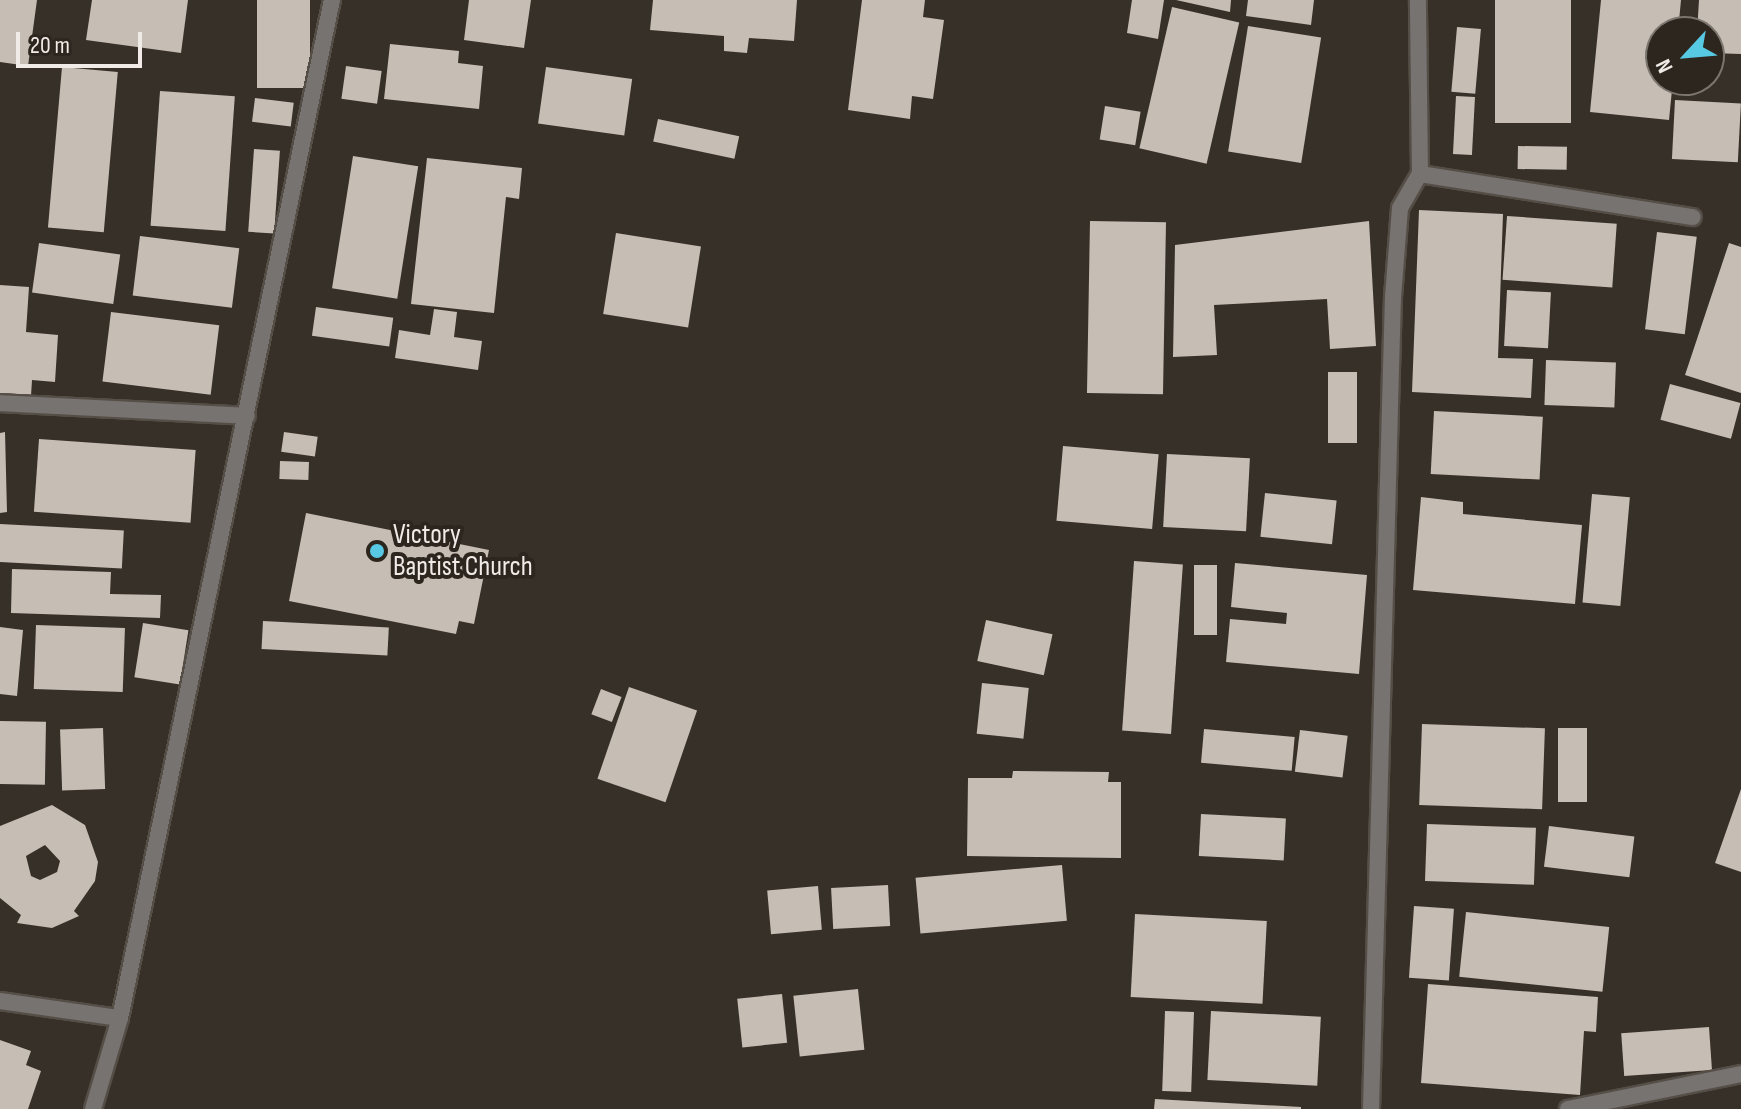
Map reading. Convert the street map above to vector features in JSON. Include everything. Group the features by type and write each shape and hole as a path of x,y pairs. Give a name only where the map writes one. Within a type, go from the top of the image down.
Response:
{"street":[{"path":"93,1109 120,1018 332,0"},
{"path":"1371,1109 1392,312 1400,208 1420,174 1418,0"},
{"path":"1420,174 1693,217"},
{"path":"0,403 247,416"},
{"path":"0,1001 120,1018"},
{"path":"1568,1109 1741,1074"}],"building":[{"path":"0,0 37,0 28,66 0,62"},
{"path":"92,0 188,0 181,53 86,40"},
{"path":"257,0 310,0 310,88 257,88"},
{"path":"469,0 531,0 524,48 464,40"},
{"path":"653,0 797,0 794,41 749,38 747,53 724,51 724,36 650,30"},
{"path":"862,0 925,0 923,17 944,20 933,99 912,96 910,119 848,110"},
{"path":"1132,0 1164,0 1158,39 1127,33"},
{"path":"1176,0 1231,0 1230,12"},
{"path":"1248,0 1314,0 1311,25 1246,16"},
{"path":"1495,0 1571,0 1571,123 1495,123"},
{"path":"1601,0 1681,0 1680,16 1645,16 1645,96 1671,96 1669,120 1590,112"},
{"path":"1699,0 1741,0 1741,54 1725,54 1725,16 1698,16"},
{"path":"1172,7 1239,23 1207,164 1139,148"},
{"path":"1248,26 1321,38 1301,163 1228,151"},
{"path":"1457,27 1481,29 1475,94 1451,92"},
{"path":"390,44 459,51 458,63 483,66 479,109 384,99"},
{"path":"346,66 382,71 377,104 341,99"},
{"path":"62,67 118,72 104,232 48,227"},
{"path":"546,67 632,79 624,136 538,123"},
{"path":"160,91 235,96 225,231 151,226"},
{"path":"1456,96 1475,97 1472,155 1453,154"},
{"path":"255,98 294,103 291,127 252,122"},
{"path":"1675,100 1741,103 1738,162 1672,159"},
{"path":"1105,106 1141,112 1135,145 1100,140"},
{"path":"658,119 739,136 734,159 653,141"},
{"path":"1518,146 1567,147 1567,170 1518,169"},
{"path":"254,149 280,151 274,234 248,232"},
{"path":"353,156 418,166 397,299 332,288"},
{"path":"427,158 522,168 519,199 506,197 494,313 411,304"},
{"path":"1419,210 1503,214 1498,358 1533,359 1531,398 1412,392"},
{"path":"1507,216 1617,224 1612,288 1503,280"},
{"path":"1090,221 1166,222 1163,394 1087,393"},
{"path":"1369,221 1376,346 1330,349 1327,299 1214,305 1217,355 1173,357 1175,245"},
{"path":"1657,232 1697,237 1685,334 1645,329"},
{"path":"616,233 701,246 688,327 603,314"},
{"path":"140,236 239,248 232,308 133,296"},
{"path":"39,243 120,254 113,304 32,293"},
{"path":"1729,243 1741,247 1741,393 1685,375"},
{"path":"0,285 29,287 26,332 58,335 55,382 32,380 31,396 0,394"},
{"path":"1507,290 1551,292 1548,348 1504,346"},
{"path":"316,307 393,318 389,347 312,336"},
{"path":"434,309 457,312 454,337 482,341 478,370 395,358 399,330 430,335"},
{"path":"111,312 219,325 211,395 102,381"},
{"path":"1546,360 1616,362 1614,407 1544,405"},
{"path":"1328,372 1357,372 1357,443 1328,443"},
{"path":"1670,384 1741,403 1731,439 1660,420"},
{"path":"1434,411 1543,417 1540,480 1431,474"},
{"path":"5,432 7,512 0,513 0,433"},
{"path":"284,432 318,437 315,457 281,452"},
{"path":"39,439 196,450 191,523 34,512"},
{"path":"1063,446 1159,454 1152,529 1056,521"},
{"path":"1167,454 1250,458 1246,531 1163,527"},
{"path":"280,461 309,462 308,480 279,479"},
{"path":"1265,493 1337,501 1332,544 1260,537"},
{"path":"1592,494 1630,497 1620,606 1583,603"},
{"path":"1421,497 1463,502 1463,514 1582,525 1575,604 1413,590"},
{"path":"306,513 489,550 474,624 459,621 456,634 289,601"},
{"path":"0,524 124,530 122,568 0,562"},
{"path":"1134,561 1183,564 1171,734 1122,731"},
{"path":"1235,563 1367,575 1359,674 1226,662 1230,619 1286,624 1287,613 1231,607"},
{"path":"1194,565 1217,565 1217,635 1194,635"},
{"path":"12,569 111,572 110,594 161,595 160,618 11,613"},
{"path":"986,620 1053,634 1044,675 977,661"},
{"path":"263,621 389,628 387,656 262,649"},
{"path":"143,623 188,630 180,685 134,677"},
{"path":"36,625 125,628 123,692 34,689"},
{"path":"0,627 23,630 17,696 0,694"},
{"path":"982,683 1029,688 1023,739 977,734"},
{"path":"629,687 697,710 665,802 597,779"},
{"path":"601,689 622,697 612,722 591,714"},
{"path":"0,721 46,722 45,785 0,784"},
{"path":"1422,724 1545,728 1542,809 1419,805"},
{"path":"103,728 105,789 62,790 60,730"},
{"path":"1558,728 1587,728 1587,802 1558,802"},
{"path":"1204,729 1295,737 1292,771 1201,763"},
{"path":"1300,730 1348,736 1343,778 1295,772"},
{"path":"1013,771 1109,772 1108,782 1121,782 1121,858 967,856 968,778 1012,778"},
{"path":"1741,789 1741,872 1715,863"},
{"path":"52,805 85,825 98,862 95,881 74,911 79,916 52,928 17,923 21,915 0,898 0,826","holes":["45,845 60,861 57,872 40,880 31,876 26,856"]},
{"path":"1201,814 1286,818 1284,860 1199,856"},
{"path":"1427,824 1536,828 1534,885 1425,881"},
{"path":"1549,826 1634,836 1629,877 1544,867"},
{"path":"1062,865 1067,921 920,934 916,878"},
{"path":"888,885 890,926 833,929 831,888"},
{"path":"818,886 822,930 771,934 767,890"},
{"path":"1414,906 1454,909 1449,981 1409,978"},
{"path":"1466,912 1609,927 1602,992 1459,977"},
{"path":"1135,914 1267,921 1262,1004 1131,997"},
{"path":"1428,984 1598,997 1596,1032 1584,1031 1580,1095 1421,1083"},
{"path":"858,989 864,1050 800,1056 793,996"},
{"path":"782,994 787,1043 742,1047 737,999"},
{"path":"1165,1011 1194,1012 1191,1092 1162,1091"},
{"path":"1211,1011 1321,1017 1317,1086 1207,1080"},
{"path":"1709,1027 1712,1070 1624,1076 1621,1033"},
{"path":"0,1040 31,1051 26,1065 41,1071 28,1109 0,1109"},
{"path":"1155,1099 1301,1107 1301,1109 1154,1109"}],"place":[{"name":"Victory Baptist Church","path":"377,551"}]}
